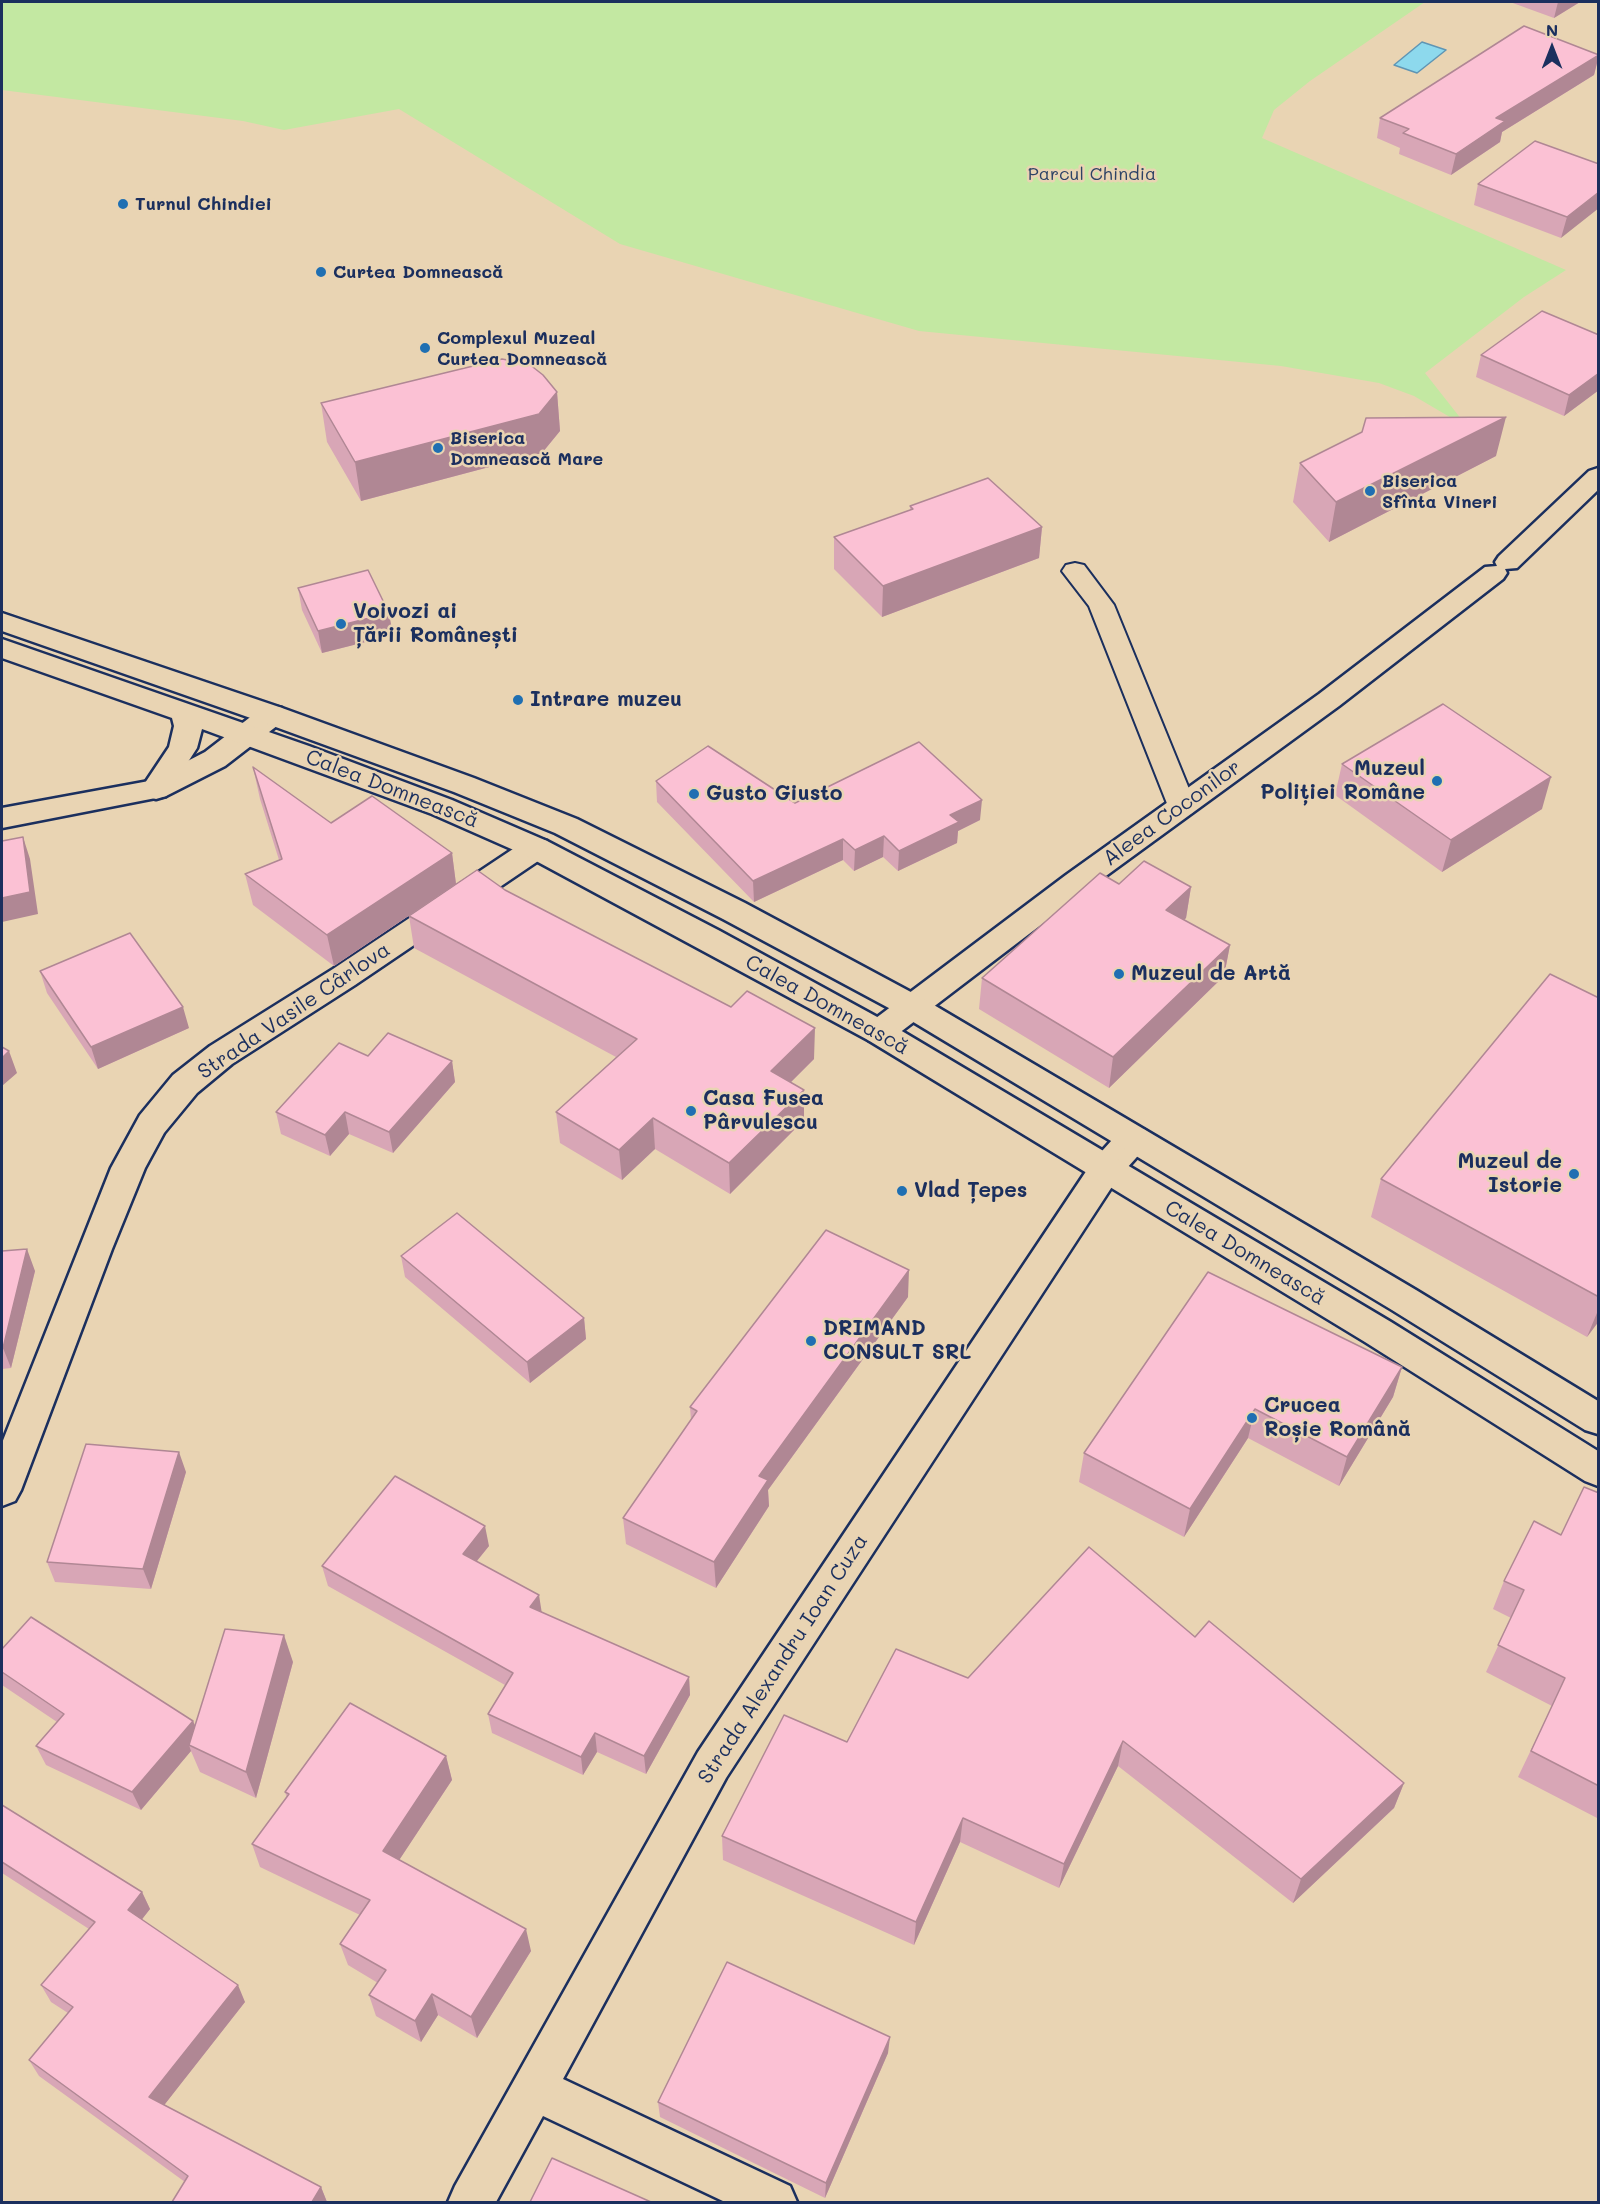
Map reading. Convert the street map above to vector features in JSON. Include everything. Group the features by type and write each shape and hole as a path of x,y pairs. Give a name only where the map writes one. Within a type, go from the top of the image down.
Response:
{"main road":[{"name":"Aleea Coconilor","path":"879,1032 1182,806 1329,700 1501,568 1599,476"},
{"name":"Calea Domnească","path":"2,622 272,715 464,785 566,826 734,911 911,1006 1599,1419"},
{"name":"Calea Domnească","path":"2,648 442,807 536,848 879,1032 1105,1170 1378,1332 1599,1470"},
{"path":"156,789 183,748 188,726 186,714"},
{"path":"2,818 156,789 214,759 272,715"},
{"name":"Strada Vasile Cârlova","path":"2,1490 128,1168 152,1124 185,1084 221,1055 344,977 536,848"},
{"name":"Strada Alexandru Ioan Cuza","path":"471,2202 712,1765 1105,1170 1133,1139"},
{"path":"534,2088 774,2202"}],"lane":[{"path":"1075,570 1101,605 1182,806"}],"green space":[{"name":"Parcul Chindia","path":"2,2 1425,2 1310,81 1274,110 1262,138 1566,270 1524,297 1425,373 1473,434 1460,423 1414,396 1379,383 1281,366 919,331 620,244 399,109 284,130 243,121 2,90"}],"water":[{"path":"1422,42 1446,50 1417,73 1394,65"}],"building":[{"path":"1524,26 1599,55 1496,118 1505,121 1456,154 1403,133 1409,129 1380,118"},
{"path":"1535,141 1599,164 1599,192 1567,217 1478,184"},
{"path":"1542,311 1599,335 1599,373 1569,395 1481,355"},
{"path":"502,359 529,364 543,375 557,392 539,414 355,462 321,403"},
{"path":"1506,417 1336,502 1300,463 1362,432 1366,418"},
{"path":"988,478 1042,527 883,586 834,537 913,509 910,506"},
{"path":"368,570 389,613 318,631 298,588"},
{"path":"1443,704 1551,777 1451,840 1342,764"},
{"path":"919,742 982,800 950,815 959,822 899,851 884,836 855,850 843,839 753,881 656,781 708,746 795,803"},
{"path":"253,767 331,823 372,796 452,853 327,935 245,874 282,859"},
{"path":"23,837 30,892 2,898 2,841"},
{"path":"1144,861 1191,887 1166,910 1230,945 1113,1057 982,978 1100,873 1119,884"},
{"path":"477,870 505,890 731,1007 747,991 815,1028 771,1071 804,1090 729,1163 653,1118 619,1150 556,1112 637,1039 409,916"},
{"path":"130,933 183,1007 91,1047 40,971"},
{"path":"1550,974 1599,998 1599,1297 1381,1179"},
{"path":"388,1033 452,1061 389,1132 345,1112 325,1135 276,1112 339,1043 368,1056"},
{"path":"2,1047 9,1051 2,1058"},
{"path":"457,1213 584,1318 527,1362 401,1256"},
{"path":"826,1230 909,1270 759,1476 768,1480 714,1562 623,1518 697,1411 690,1407"},
{"path":"27,1249 3,1348 2,1348 2,1251"},
{"name":"Crucea Roșie Română","path":"1208,1272 1402,1367 1347,1457 1255,1409 1190,1509 1084,1453"},
{"path":"86,1444 179,1452 143,1569 47,1562"},
{"path":"395,1476 485,1526 463,1554 539,1595 530,1607 689,1677 644,1756 595,1733 581,1757 488,1714 513,1673 322,1566"},
{"path":"1584,1487 1599,1493 1599,1786 1531,1751 1565,1678 1498,1645 1524,1590 1504,1581 1534,1521 1561,1535"},
{"path":"1089,1547 1195,1637 1209,1621 1404,1783 1301,1879 1123,1741 1064,1864 963,1818 916,1922 722,1836 784,1715 847,1742 896,1649 968,1678"},
{"path":"31,1617 193,1721 132,1792 36,1746 64,1714 2,1672 2,1649"},
{"path":"225,1629 284,1635 246,1772 189,1745"},
{"path":"350,1703 446,1756 383,1851 526,1929 471,2017 432,1994 415,2021 369,1995 386,1970 340,1944 370,1900 252,1844 289,1794 285,1792"},
{"path":"2,1805 142,1892 128,1910 238,1985 149,2097 321,2187 312,2202 172,2202 188,2176 29,2060 73,2007 41,1985 95,1922 2,1862"},
{"path":"727,1962 890,2037 826,2183 658,2102"},
{"path":"552,2158 651,2202 530,2202"}],"place":[{"name":"Turnul Chindiei","path":"123,204"},
{"name":"Curtea Domnească","path":"321,272"},
{"name":"Complexul Muzeal Curtea Domnească","path":"425,348"},
{"name":"Biserica Domnească Mare","path":"438,448"},
{"name":"Biserica Sfînta Vineri","path":"1370,491"},
{"name":"Voivozi ai Țării Românești","path":"341,624"},
{"name":"Intrare muzeu","path":"518,700"},
{"name":"Muzeul Poliției Române","path":"1437,781"},
{"name":"Gusto Giusto","path":"694,794"},
{"name":"Muzeul de Artă","path":"1119,974"},
{"name":"Casa Fusea Pârvulescu","path":"691,1111"},
{"name":"Muzeul de Istorie","path":"1574,1174"},
{"name":"Vlad Țepes","path":"902,1191"},
{"name":"DRIMAND CONSULT SRL","path":"811,1341"},
{"name":"Crucea Roșie Română","path":"1252,1418"}]}
